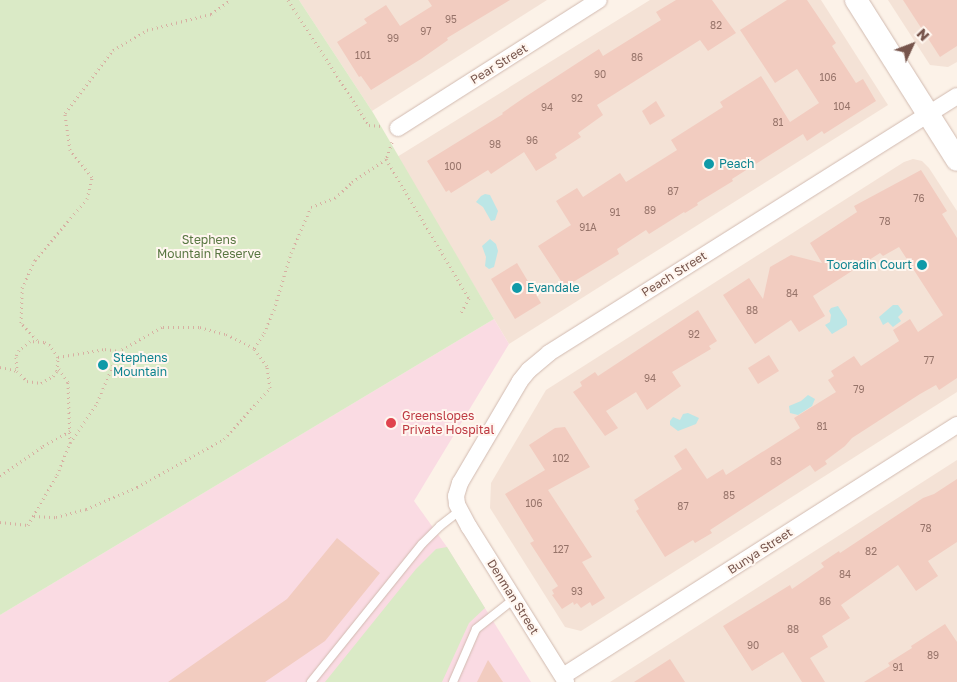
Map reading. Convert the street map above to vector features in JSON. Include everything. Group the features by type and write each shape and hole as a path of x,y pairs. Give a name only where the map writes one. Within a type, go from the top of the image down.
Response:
{"street":[{"name":"Pear Street","path":"398,128 599,0"},
{"path":"856,0 957,160"},
{"name":"Peach Street","path":"460,511 456,496 460,483 520,382 539,361 957,96"},
{"name":"Bunya Street","path":"565,679 957,424"},
{"name":"Denman Street","path":"460,511 565,679"}],"lane":[{"path":"311,682 426,540 460,511"},
{"path":"453,682 476,629 490,616 514,599"}],"path":[{"path":"0,368 17,371 27,381 41,383 53,376 58,367 58,357 50,345 36,340 21,323 22,288 35,260 87,199 92,177 70,150 65,113 113,50 147,30 210,14 230,0"},
{"path":"288,0 369,125 380,126"},
{"path":"254,348 274,310 291,252 311,207 335,198 352,182 386,159 391,146"},
{"path":"386,159 469,298 461,313"},
{"path":"34,516 56,517 86,509 137,487 224,439 270,388 267,366 254,348 224,334 199,327 162,327 119,351 105,350 58,357"},
{"path":"17,371 16,357 18,350 36,340"},
{"path":"0,522 28,525 57,475 70,443 96,405 119,351"},
{"path":"58,367 68,382 70,443"},
{"path":"0,476 43,446 71,431"}],"shaded area":[{"path":"299,0 547,0 372,111"},
{"path":"650,0 821,0 888,105 509,344 397,157"},
{"path":"888,0 957,0 957,62 948,67 930,65"},
{"path":"913,159 922,161 929,168 957,211 957,392 581,631 565,627 490,508 491,483 546,390 904,162"},
{"name":"Greenslopes Private Hospital","path":"494,319 509,344 414,501 447,547 531,682 0,682 0,615"},
{"path":"957,460 957,682 610,682"}],"green space":[{"name":"Stephens Mountain Reserve","path":"0,0 299,0 372,111 494,319 0,615"},
{"path":"447,547 485,608 469,623 442,682 325,682 416,569 436,549"}],"water":[{"path":"485,194 490,195 498,211 495,220 491,221 483,207 476,202"},
{"path":"490,239 496,244 498,251 494,267 489,269 485,266 486,257 482,246"},
{"path":"893,305 898,305 903,312 898,317 901,321 893,327 888,322 883,325 879,317"},
{"path":"838,306 847,320 847,325 832,334 825,325 830,322 831,315 829,311 831,308"},
{"path":"808,395 815,399 812,406 798,415 790,413 789,406 801,401"},
{"path":"688,413 699,418 696,424 678,431 670,425 673,417 680,420 683,414"}],"building":[{"path":"428,0 510,0 447,38 448,40 421,59 371,90 361,76 359,77 337,42 367,23 364,19 386,5 400,26 432,6"},
{"path":"676,0 712,0 736,33 708,51 700,40 597,105 603,115 578,133 581,137 555,154 557,158 536,171 524,152 491,174 488,170 451,193 449,190 446,192 427,161 503,114 525,97 599,49 603,56 661,20 656,12"},
{"path":"787,0 807,0 836,43 832,46 856,83 863,79 876,101 824,134 822,131 807,141 803,134 732,179 733,181 697,203 698,205 685,213 649,234 646,230 617,249 619,254 565,287 538,246 571,225 556,201 577,188 583,197 620,173 626,182 677,150 671,140 723,107 720,102 761,76 790,122 819,103 797,69 775,83 740,30"},
{"path":"903,0 957,0 957,46 940,57"},
{"path":"656,101 665,116 650,125 642,111"},
{"path":"921,170 947,211 942,214 957,238 957,378 939,390 936,385 920,394 852,438 845,446 825,461 827,464 815,472 810,465 710,530 712,533 695,543 693,540 665,557 636,511 639,509 634,500 682,469 674,456 686,448 707,479 723,469 726,475 800,428 794,418 836,392 828,380 834,376 831,371 854,356 861,366 899,341 893,330 910,319 918,332 943,315 899,247 883,256 880,253 813,296 825,316 799,332 791,320 755,344 723,295 749,278 763,299 770,267 791,255 822,263 810,243 857,212 854,206"},
{"name":"Evandale","path":"517,263 541,303 515,319 491,279"},
{"path":"698,310 717,341 709,346 711,349 672,372 681,386 647,410 636,392 606,411 618,428 605,436 573,392 582,386 580,382 595,372 598,376"},
{"path":"769,355 779,371 758,384 748,368"},
{"path":"565,427 590,467 548,490 592,557 582,562 605,598 592,606 590,602 581,608 577,603 574,605 573,602 562,609 552,595 554,594 552,590 558,586 530,543 534,541 505,494 545,470 529,445 555,428"},
{"path":"957,479 957,542 928,561 938,576 916,591 898,565 841,605 850,618 822,636 828,647 810,658 825,682 802,682 783,652 752,671 723,626 790,585 792,589 824,567 821,563 839,551 840,553 923,498 934,494"},
{"path":"337,538 380,573 325,641 265,682 168,682 287,599"},
{"path":"945,624 957,642 957,682 864,682 890,666 888,663"},
{"path":"670,659 685,682 634,682"},
{"path":"488,660 503,682 477,682"}],"place":[{"name":"Peach","path":"709,164"},
{"name":"Tooradin Court","path":"922,265"},
{"name":"Evandale","path":"517,288"},
{"name":"Stephens Mountain","path":"103,365"},
{"name":"Greenslopes Private Hospital","path":"391,423"}]}
